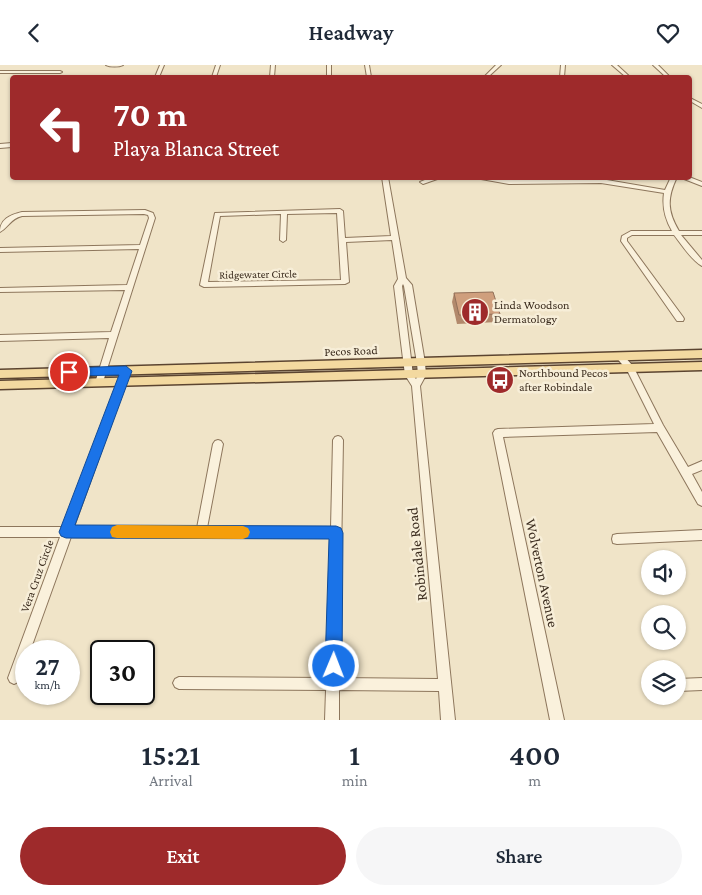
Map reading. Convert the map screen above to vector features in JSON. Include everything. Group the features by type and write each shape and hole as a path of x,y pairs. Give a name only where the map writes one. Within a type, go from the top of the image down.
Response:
{"main road":[{"name":"Pecos Road","path":"0,374 702,354"},
{"name":"Pecos Road","path":"0,385 702,366"},
{"path":"245,379 282,371 284,367"}],"street":[{"path":"108,65 121,65"},
{"path":"488,75 499,65"},
{"path":"614,65 626,75"},
{"path":"655,65 666,75"},
{"path":"0,72 60,72"},
{"name":"Robindale Road","path":"385,180 402,279 408,285 422,375"},
{"path":"423,182 430,180"},
{"path":"495,180 509,182 601,181 667,192"},
{"path":"673,180 667,192 667,213 683,244 702,264"},
{"name":"Ridgewater Circle","path":"340,211 342,240 345,281 204,285 217,214 340,211"},
{"path":"0,230 5,221 13,216 129,212 151,214 152,218 99,383"},
{"path":"283,240 284,212"},
{"path":"680,319 624,241 624,237 631,233 702,233"},
{"path":"342,240 395,238"},
{"path":"0,250 143,247"},
{"name":"Robindale Road","path":"402,279 398,286 409,375 416,386 448,720"},
{"path":"0,290 130,287"},
{"path":"0,338 115,335"},
{"path":"619,356 630,368 660,428 702,501"},
{"name":"Vera Cruz Circle","path":"14,679 126,371"},
{"path":"416,386 422,375"},
{"name":"Wolverton Avenue","path":"557,720 498,433 660,428"},
{"path":"332,720 338,440"},
{"path":"201,532 218,443"},
{"path":"685,473 702,465"},
{"path":"0,531 336,533"},
{"path":"617,539 702,535"},
{"path":"179,683 445,685"},
{"path":"686,685 702,684"}],"building":[{"path":"493,292 500,314 459,315 454,293"}],"slow traffic":[{"path":"117,532 243,532"}],"place":[{"name":"Linda Woodson Dermatology","path":"475,312"},
{"name":"Northbound Pecos after Robindale","path":"500,380"}],"route":[{"path":"69,372 126,371 66,532 336,533 334,666"}]}
